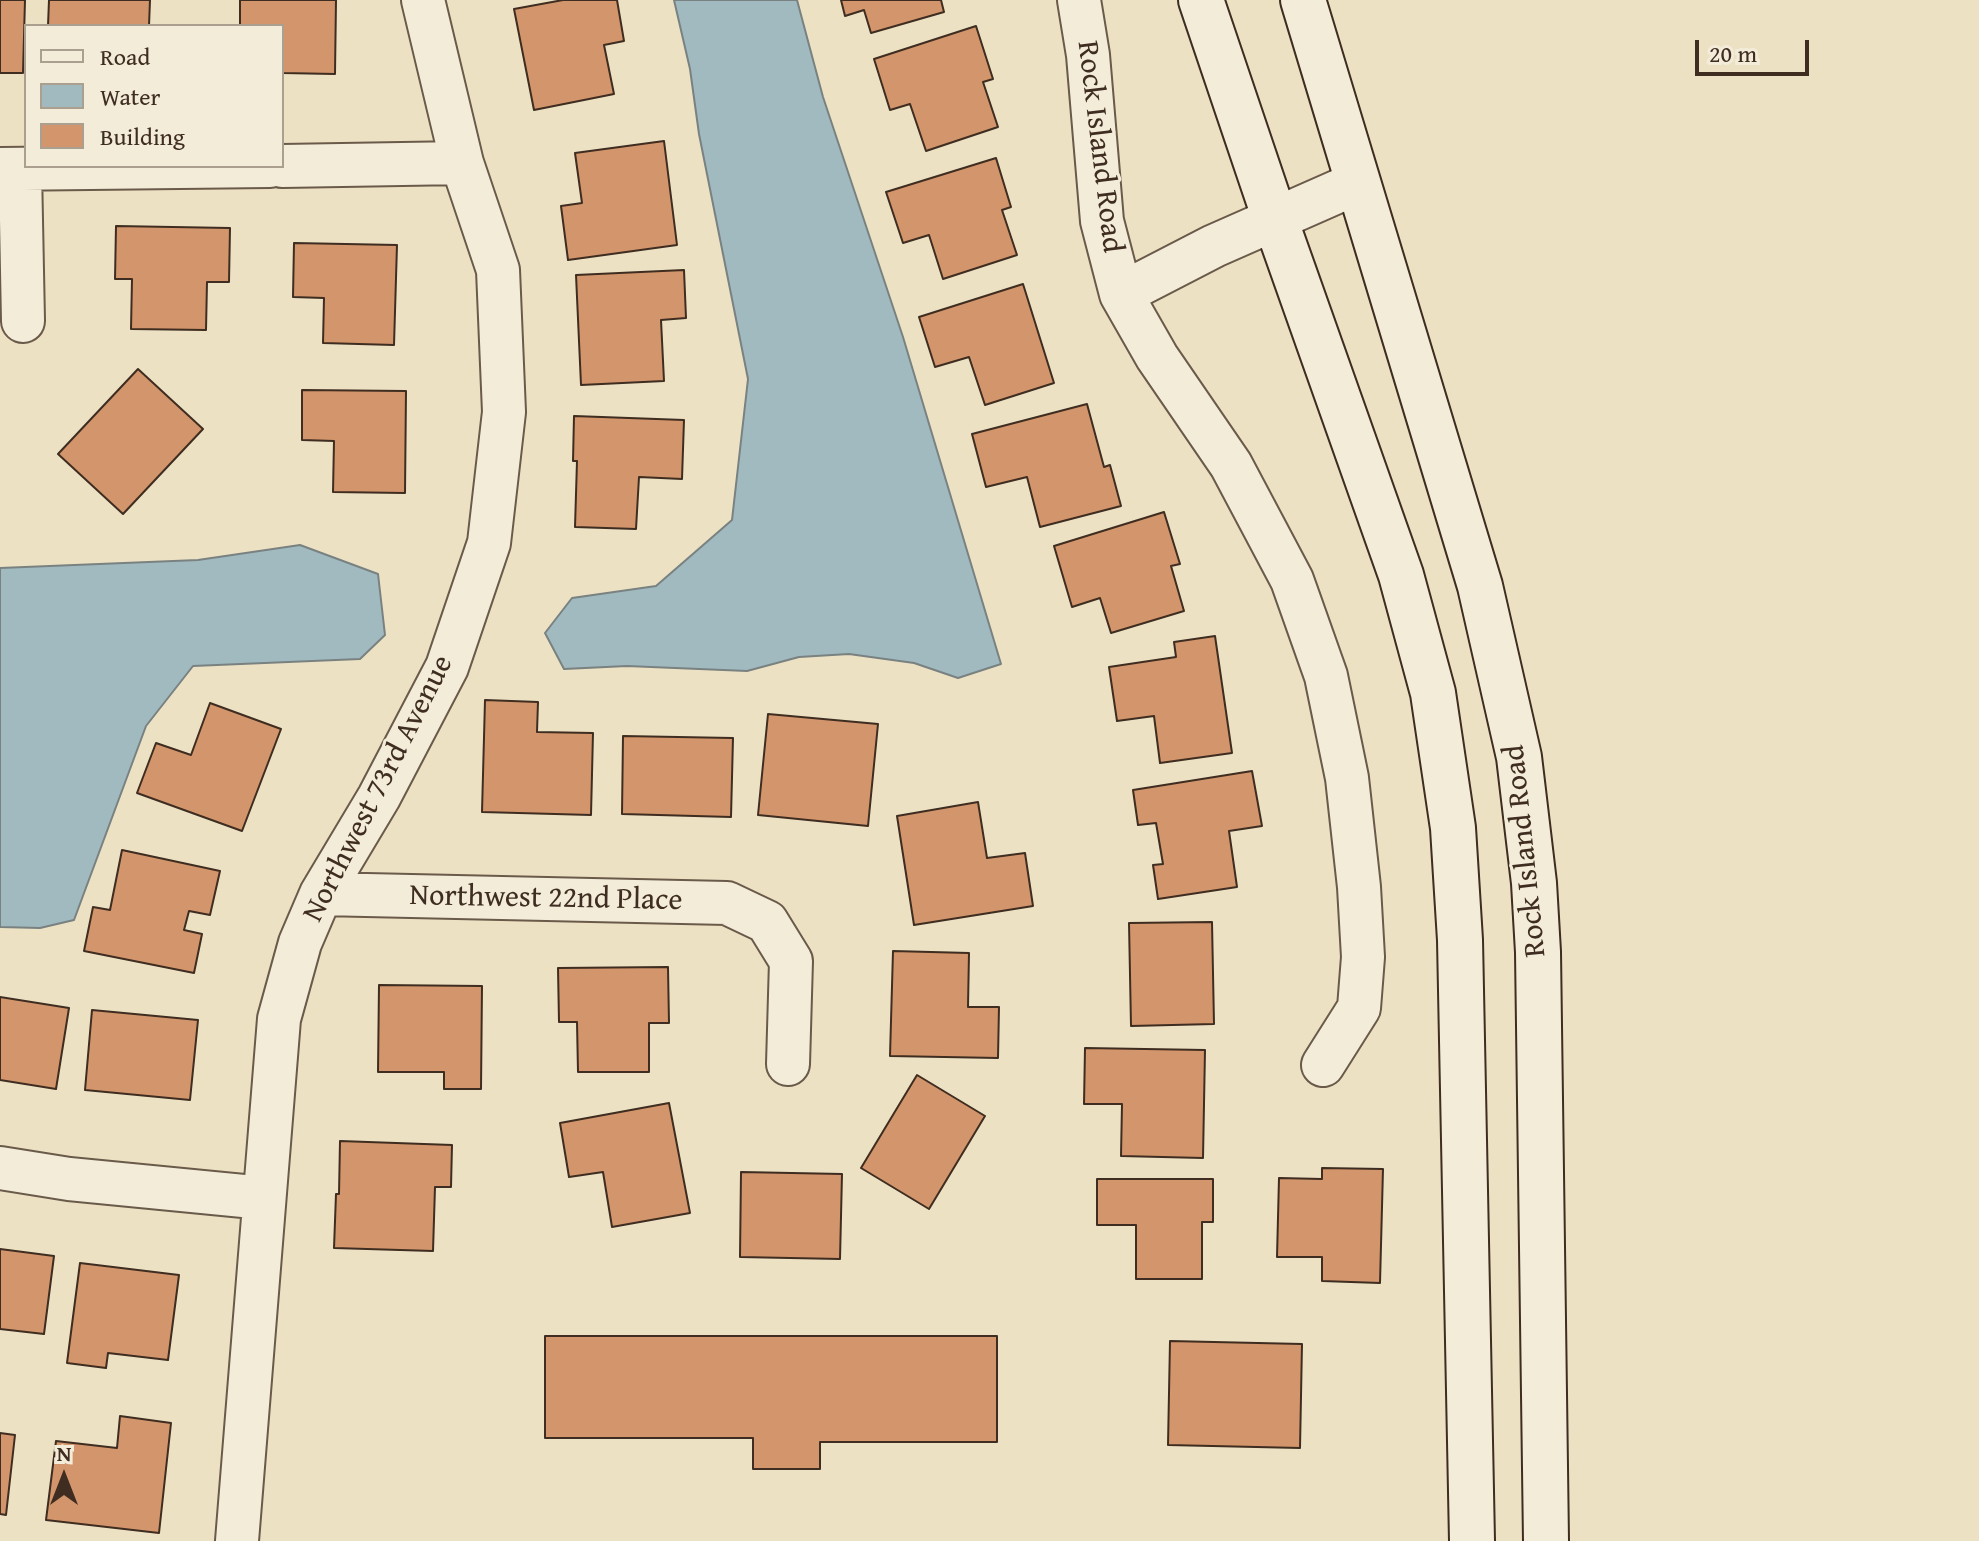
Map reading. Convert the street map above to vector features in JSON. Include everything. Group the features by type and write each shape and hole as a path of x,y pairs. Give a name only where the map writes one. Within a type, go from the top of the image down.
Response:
{"main road":[{"path":"1201,0 1401,575 1433,693 1451,813 1460,940 1472,1541"},
{"name":"Rock Island Road","path":"1303,0 1480,586 1519,757 1534,883 1538,952 1546,1541"}],"street":[{"name":"Northwest 73rd Avenue","path":"237,1541 279,1019 300,943 321,894 379,797 447,667 489,543 504,412 498,270 462,163 423,0"},
{"name":"Rock Island Road","path":"1079,0 1088,55 1102,221 1121,294 1157,357 1231,465 1292,580 1326,676 1347,778 1363,957 1359,1008 1323,1065"},
{"path":"284,166 462,163"},
{"path":"23,321 10,169 97,168"},
{"name":"Rock Island Road","path":"1121,294 1214,246 1357,183"},
{"name":"Northwest 22nd Place","path":"321,894 727,903 767,922 791,961 788,1064"},
{"path":"0,1168 69,1179 264,1198"}],"water":[{"path":"674,0 797,0 823,97 903,337 1001,664 958,678 914,663 849,654 799,657 747,671 627,666 564,669 545,633 572,598 656,586 732,520 748,379 699,134 690,69"},
{"path":"300,545 378,574 385,635 360,659 193,666 146,726 74,920 40,928 0,927 0,568 198,560"}],"building":[{"path":"0,0 25,0 23,73 0,73"},
{"path":"49,0 150,0 149,24 48,24"},
{"path":"240,0 336,0 335,74 284,73 284,24 240,24"},
{"path":"563,0 617,0 624,41 604,45 614,94 534,110 514,9"},
{"path":"841,0 941,0 944,12 871,33 864,10 845,16"},
{"path":"976,26 993,79 983,82 998,127 926,151 910,104 890,110 874,59"},
{"path":"664,141 677,245 568,260 561,206 582,203 575,153"},
{"path":"996,158 1011,207 1002,210 1017,255 943,279 929,235 903,243 886,192"},
{"path":"116,226 230,228 229,282 207,282 206,330 131,329 132,279 115,279"},
{"path":"294,243 397,245 394,345 323,343 324,298 293,297"},
{"path":"684,270 686,318 661,320 664,381 581,385 576,275"},
{"path":"1023,284 1054,383 985,405 969,357 935,367 919,317"},
{"path":"138,369 203,429 123,514 58,454"},
{"path":"302,390 406,391 405,493 333,492 334,441 302,440"},
{"path":"1087,404 1104,467 1110,465 1121,506 1040,527 1027,477 986,487 972,434"},
{"path":"574,416 684,420 682,479 639,477 636,529 575,527 577,461 573,461"},
{"path":"1164,512 1180,564 1171,566 1184,611 1111,633 1100,598 1072,607 1054,546"},
{"path":"1215,636 1232,753 1160,763 1154,716 1117,721 1109,667 1176,657 1174,642"},
{"path":"485,700 538,702 537,732 593,733 591,815 482,812"},
{"path":"210,703 281,729 242,831 137,793 156,743 191,755"},
{"path":"768,714 878,724 868,826 758,815"},
{"path":"623,736 733,738 731,817 622,814"},
{"path":"1252,771 1262,826 1229,831 1237,887 1158,899 1153,865 1163,864 1156,823 1138,825 1133,790"},
{"path":"978,802 987,858 1025,853 1033,906 914,925 897,816"},
{"path":"122,850 220,871 210,915 189,911 184,930 202,934 194,973 84,951 93,907 110,910"},
{"path":"1212,922 1214,1024 1131,1026 1129,923"},
{"path":"893,951 969,953 968,1007 999,1007 998,1058 890,1056"},
{"path":"668,967 669,1023 649,1023 649,1072 578,1072 577,1022 559,1022 558,968"},
{"path":"379,985 482,986 481,1089 444,1089 444,1072 378,1072"},
{"path":"0,997 69,1008 56,1089 0,1080"},
{"path":"92,1010 198,1020 190,1100 85,1090"},
{"path":"1085,1048 1205,1050 1203,1158 1121,1156 1122,1104 1084,1104"},
{"path":"917,1075 985,1116 929,1209 861,1168"},
{"path":"669,1103 690,1213 612,1227 603,1172 569,1177 560,1123"},
{"path":"340,1141 452,1145 451,1187 435,1187 433,1251 334,1248"},
{"path":"1322,1168 1383,1169 1380,1283 1322,1281 1322,1257 1277,1257 1279,1178 1322,1179"},
{"path":"741,1172 842,1174 840,1259 740,1257"},
{"path":"1097,1179 1213,1179 1213,1222 1202,1222 1202,1279 1136,1279 1136,1225 1097,1225"},
{"path":"0,1249 54,1256 44,1334 0,1329"},
{"path":"80,1263 179,1275 168,1360 108,1353 106,1368 67,1363"},
{"path":"545,1336 997,1336 997,1442 820,1442 820,1469 753,1469 753,1438 545,1438"},
{"path":"1170,1341 1302,1344 1300,1448 1168,1445"},
{"path":"120,1416 171,1423 159,1533 46,1520 56,1441 117,1448"},
{"path":"0,1433 15,1435 6,1515 0,1514"}]}
